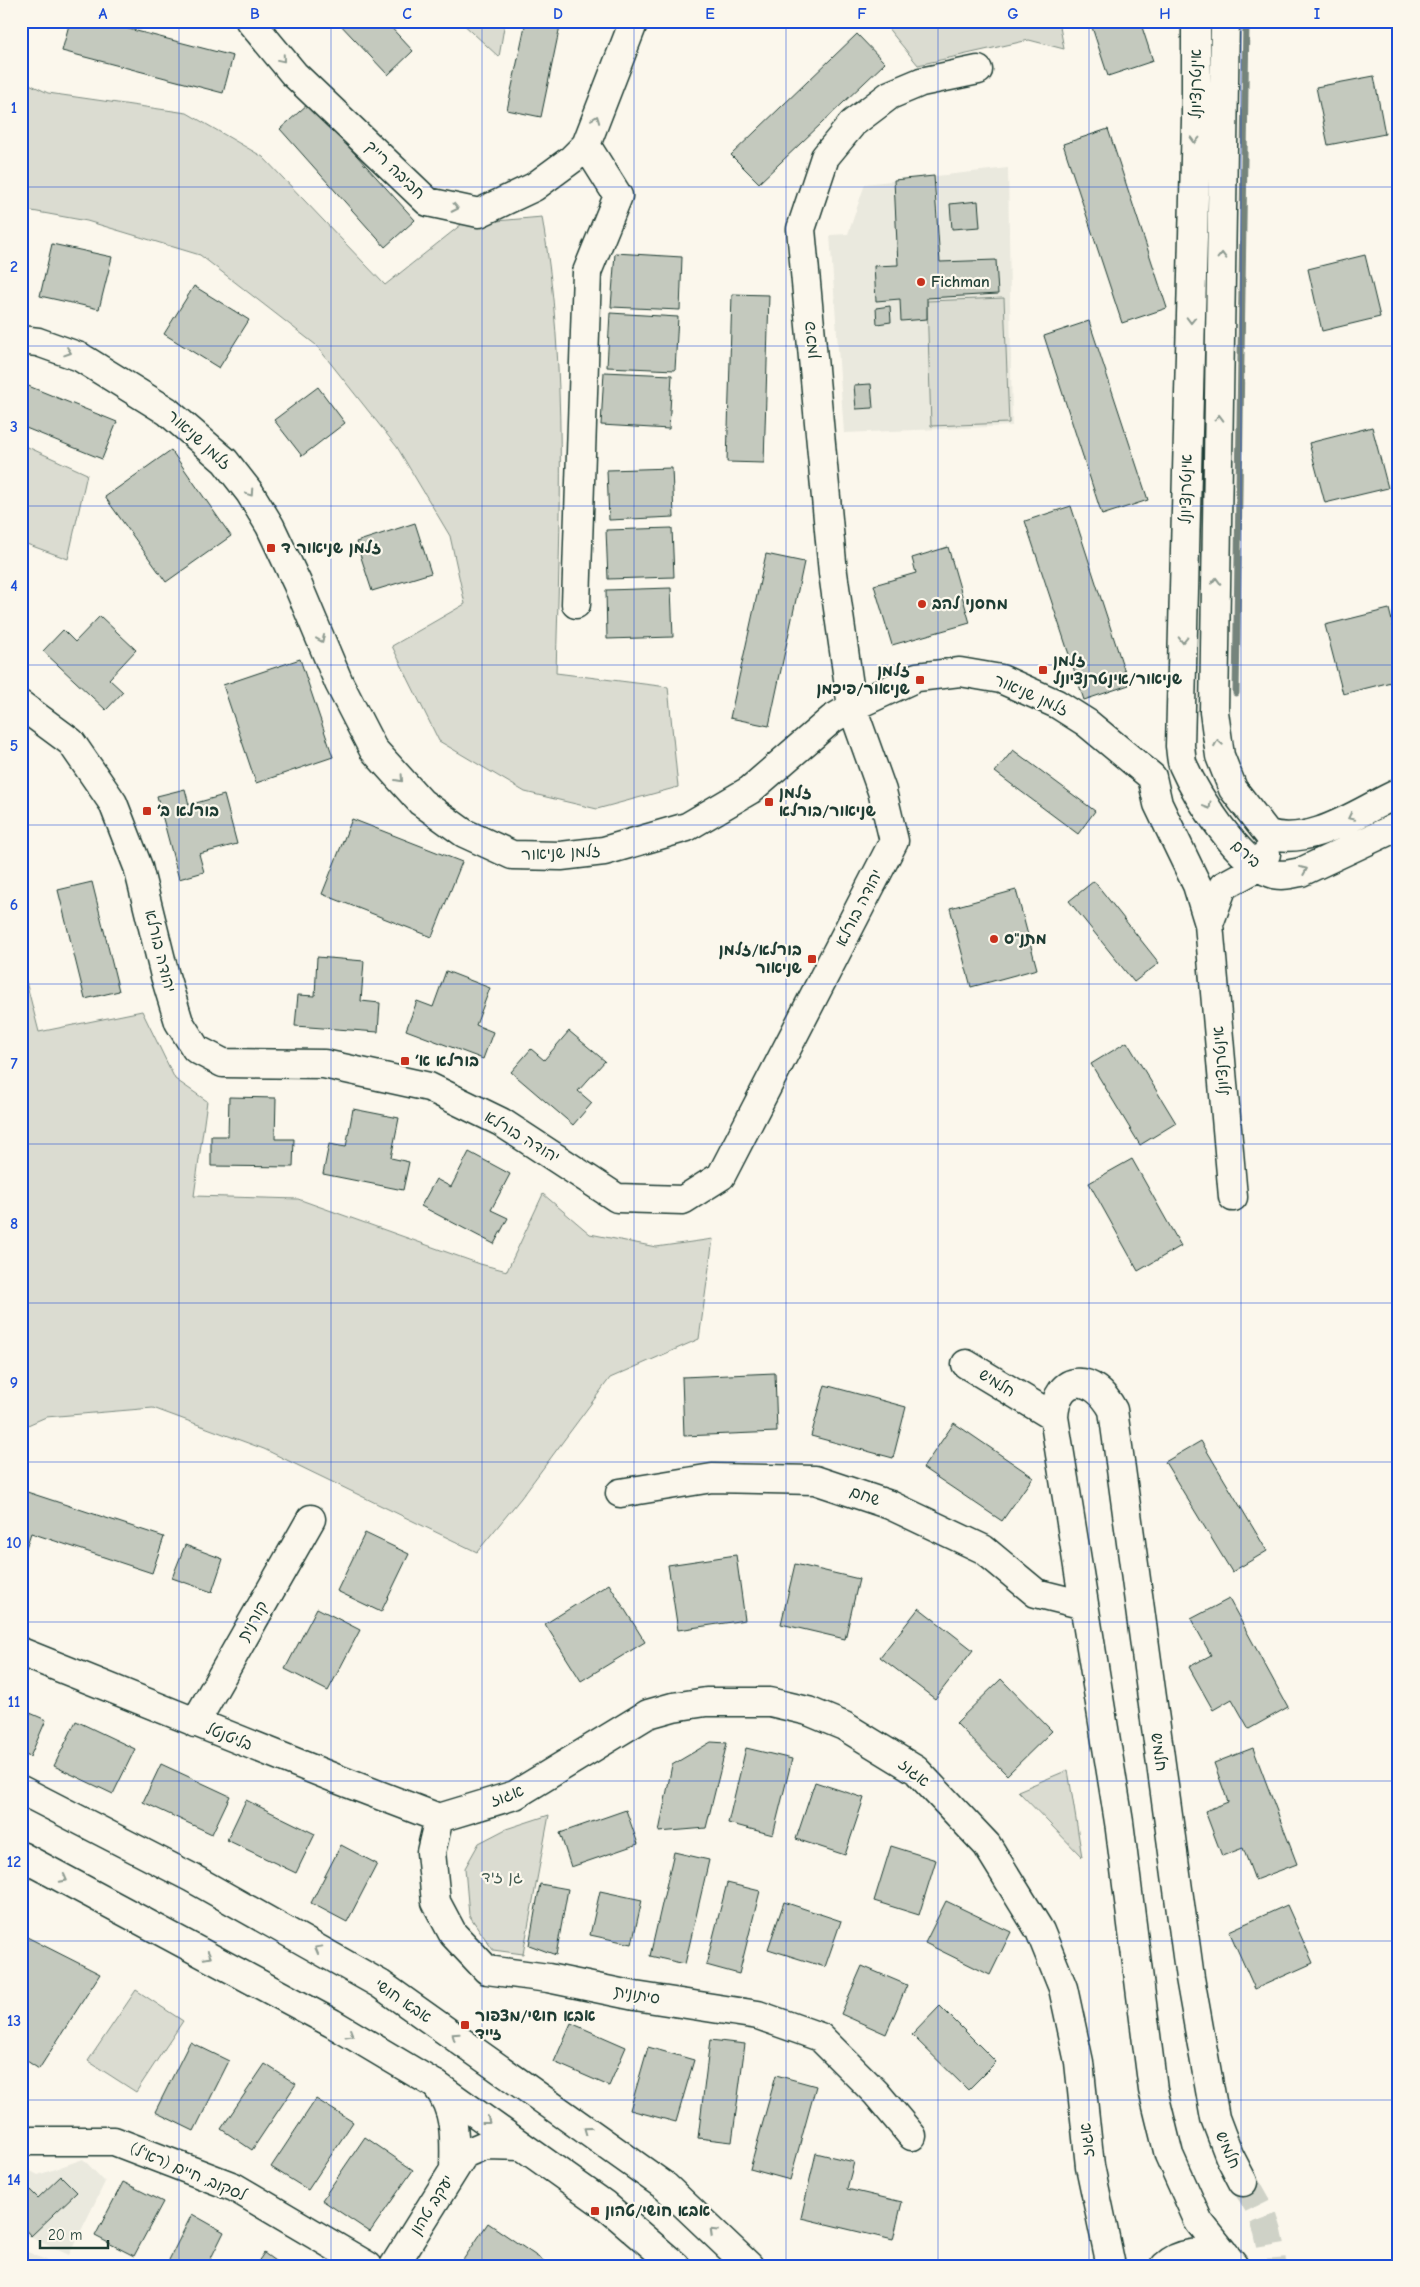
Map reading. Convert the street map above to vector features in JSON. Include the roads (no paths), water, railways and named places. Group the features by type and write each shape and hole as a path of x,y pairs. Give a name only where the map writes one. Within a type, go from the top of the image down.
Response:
{"street":[{"name":"חביבה רייך","path":"250,21 294,74 428,202 479,213 534,187 572,159 586,145 634,21"},
{"name":"אינטרנציונל","path":"1183,764 1180,746 1196,119 1196,21"},
{"name":"אינטרנציונל","path":"1225,21 1214,712 1220,756 1233,789 1268,834"},
{"name":"פיכמן","path":"852,707 833,573 801,229 825,157 853,123 890,95 922,82 978,70"},
{"path":"576,604 587,272 618,196 586,145"},
{"name":"זלמן שניאור","path":"21,340 38,342 80,357 167,411 225,461 250,493 270,526 297,583 339,682 373,749 421,802 464,833 512,855 561,856 604,851 687,827 750,790 826,724 852,707 917,677 960,672 982,674 1001,679 1057,704 1087,723 1152,777"},
{"name":"יהודה בורלא","path":"21,705 70,742 113,803 138,867 165,976 180,1022 196,1049 222,1063 324,1064 429,1087 501,1122 617,1198 683,1200 721,1176 894,842 882,790 852,707"},
{"path":"1233,789 1204,772 1183,764 1163,769 1152,777 1158,804 1210,886 1258,867 1267,852 1268,834"},
{"name":"בירם","path":"1183,764 1227,836 1239,852 1258,867 1272,874 1284,875 1301,872 1399,826"},
{"name":"בירם","path":"1268,834 1281,838 1297,837 1320,831 1399,793"},
{"name":"אינטרנציונל","path":"1210,886 1209,924 1234,1197"},
{"name":"חלמיש","path":"966,1364 1054,1417"},
{"name":"חלמיש","path":"1229,2260 1198,2222 1168,2156 1153,2090 1119,1822 1054,1417 1055,1404 1059,1394 1066,1387 1076,1383 1085,1382 1096,1387 1106,1396 1113,1410 1190,1978 1215,2118 1229,2155 1243,2182"},
{"name":"שחם","path":"620,1493 712,1478 815,1480 890,1504 983,1549 1036,1593 1084,1605"},
{"name":"קורנית","path":"195,1723 311,1519"},
{"name":"בליטנטל","path":"21,1652 195,1723 439,1818"},
{"name":"אגוז","path":"439,1818 515,1795 648,1714 673,1707 706,1702 770,1702 808,1711 844,1726 916,1770 987,1845 1040,1931 1059,1980 1079,2062 1090,2166 1107,2253 1117,2266"},
{"name":"אבא חושי","path":"21,1790 192,1878 380,1984 666,2187 749,2266"},
{"name":"סיתונית","path":"439,1818 431,1852 436,1902 453,1934 487,1970 548,1978 635,1996 758,2015 820,2037 876,2094 912,2136"},
{"path":"21,1856 332,2023 436,2085 605,2205 676,2266"},
{"name":"יעקב טהון","path":"436,2085 445,2096 453,2118 454,2169"},
{"name":"לסקוב, חיים (רא\"ל)","path":"21,2141 114,2141 234,2188 368,2266"},
{"name":"יעקב טהון","path":"394,2266 464,2154 485,2145 521,2146"},
{"name":"חלמיש","path":"1165,2266 1172,2259 1184,2255 1229,2260"}],"waterway":[{"path":"1236,693 1246,21"}],"tunnel":[{"path":"1243,2182 1256,2201 1265,2221 1271,2243 1273,2266"}],"place":[{"name":"Fichman","path":"921,282"},
{"name":"זלמן שניאור ד","path":"271,548"},
{"name":"מחסני להב","path":"922,604"},
{"name":"זלמן שניאור/אינטרנציונל","path":"1043,670"},
{"name":"זלמן שניאור/פיכמן","path":"920,680"},
{"name":"זלמן שניאור/בורלא","path":"769,802"},
{"name":"בורלא ב׳","path":"147,811"},
{"name":"מתנ\"ס","path":"994,939"},
{"name":"בורלא/זלמן שניאור","path":"812,959"},
{"name":"בורלא א׳","path":"405,1061"},
{"name":"אבא חושי/מצפור זייד","path":"465,2025"},
{"name":"אבא חושי/טהון","path":"595,2211"}],"park label":[{"name":"גן זיד","path":"502,1877"}]}
